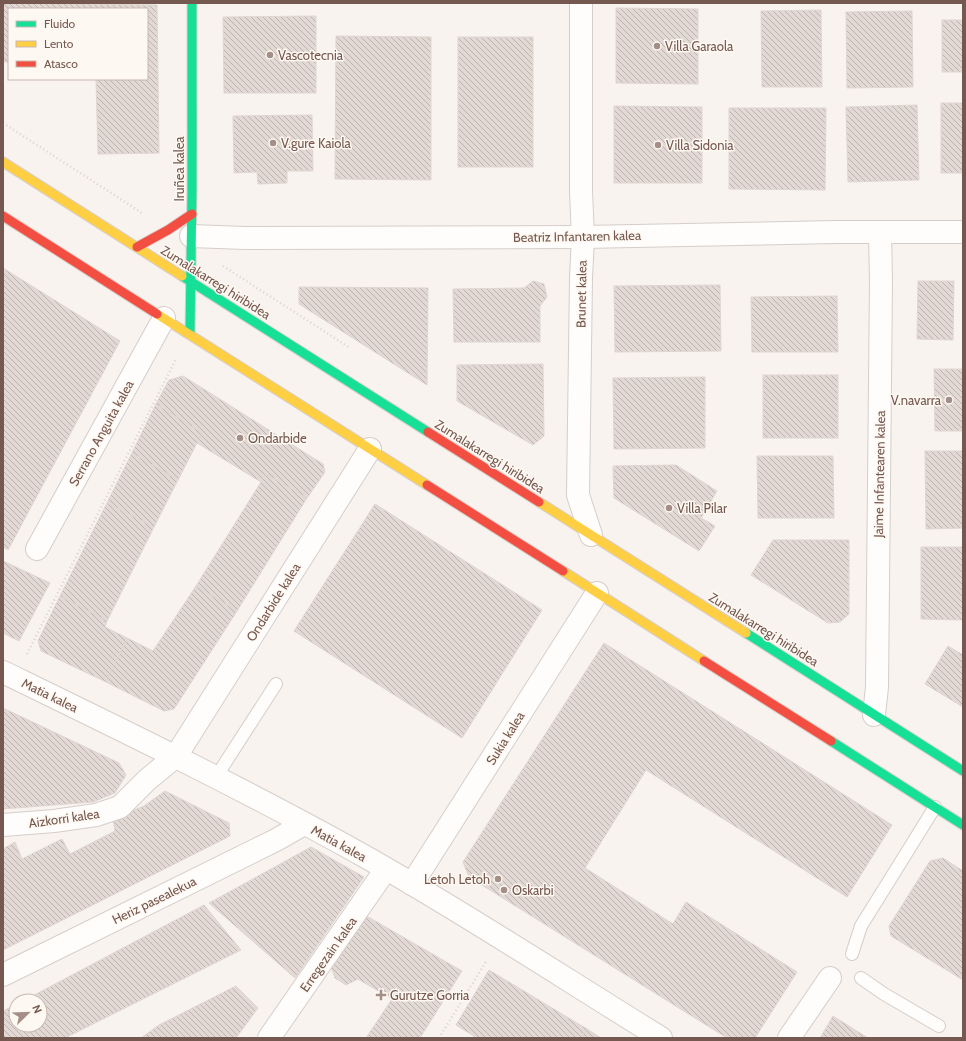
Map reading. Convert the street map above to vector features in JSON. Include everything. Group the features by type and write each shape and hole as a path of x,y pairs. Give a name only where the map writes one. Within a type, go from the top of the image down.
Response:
{"main road":[{"name":"Iruñea kalea","path":"190,334 192,214 192,3"},
{"name":"Zumalakarregi hiribidea","path":"3,162 963,771"},
{"path":"137,247 168,230 192,214"},
{"path":"5,218 963,825"}],"street":[{"name":"Brunet kalea","path":"581,3 581,192 583,237 581,278 578,495 590,535"},
{"name":"Jaime Infantearen kalea","path":"874,715 877,687 881,281 880,232"},
{"name":"Beatriz Infantaren kalea","path":"191,236 244,238 583,237 963,232"},
{"name":"Serrano Anguita kalea","path":"37,549 164,318"},
{"name":"Ondarbide kalea","path":"176,756 370,449"},
{"name":"Sukia kalea","path":"412,884 597,593"},
{"name":"Matia kalea","path":"3,672 176,756 386,869 661,1038"},
{"name":"Aizkorri kalea","path":"3,825 54,821 96,815 120,807 147,780 176,756"},
{"name":"Heriz pasealekua","path":"3,975 276,840 304,824"},
{"name":"Erregezain kalea","path":"269,1038 386,869"},
{"path":"789,1038 830,978"}],"lane":[{"path":"216,777 276,684"},
{"path":"852,954 861,926 935,807"},
{"path":"861,978 884,994 939,1026"}],"path":[{"path":"26,656 176,359 182,363"},
{"path":"439,1038 490,954"}],"building":[{"path":"3,3 157,5 159,153 98,154 96,80 148,80 148,8 8,8 8,62 3,62"},
{"name":"Villa Garaola","path":"616,8 698,9 698,84 616,83"},
{"path":"821,10 822,87 762,87 761,11"},
{"path":"912,11 913,87 847,88 846,12"},
{"name":"Vascotecnia","path":"316,16 316,93 224,93 223,17"},
{"path":"942,20 963,20 963,72 942,72"},
{"path":"336,36 431,37 431,180 335,179"},
{"path":"458,37 533,37 533,167 458,167"},
{"path":"941,103 963,103 963,173 941,173"},
{"path":"917,105 919,180 848,182 846,107"},
{"name":"Villa Sidonia","path":"614,106 702,107 702,183 614,183"},
{"path":"729,108 826,108 825,190 729,189"},
{"name":"V.gure Kaiola","path":"312,115 313,171 287,171 287,183 258,184 257,172 234,173 233,116"},
{"path":"3,268 120,341 8,550 3,547"},
{"path":"533,281 544,284 547,297 540,306 540,342 454,342 453,289 524,288"},
{"path":"918,281 954,281 953,340 917,339"},
{"path":"720,285 721,351 615,352 614,286"},
{"path":"299,287 428,288 427,385 299,304"},
{"path":"837,296 838,352 752,352 751,297"},
{"path":"543,364 544,436 533,445 457,401 457,365"},
{"name":"V.navarra","path":"934,369 963,369 963,431 935,431"},
{"path":"763,375 838,375 838,438 763,438"},
{"name":"Ondarbide","path":"183,376 323,464 325,472 307,498 266,474 261,482 197,443 202,433 156,404 169,380"},
{"path":"705,377 705,448 614,449 613,378"},
{"path":"156,404 202,433 178,480 132,453"},
{"path":"925,451 963,451 963,528 926,529"},
{"path":"132,453 178,480 154,527 107,503"},
{"path":"757,456 833,456 834,518 758,518"},
{"name":"Villa Pilar","path":"676,465 717,491 701,518 715,526 699,551 614,498 613,466"},
{"name":"Ondarbide","path":"266,474 307,498 237,611 196,586"},
{"path":"107,503 154,527 107,621 60,596"},
{"path":"375,504 542,610 462,738 294,631"},
{"path":"773,540 849,540 849,614 840,622 828,623 751,575"},
{"path":"921,547 963,547 963,620 921,619"},
{"path":"3,561 50,583 19,641 3,633"},
{"path":"196,586 237,611 174,709 164,711 106,682 127,638 153,651"},
{"path":"60,596 107,621 105,627 127,638 106,682 41,651 38,641"},
{"path":"604,643 892,825 847,897 646,770 585,868 673,924 686,902 797,972 755,1038 727,1038 469,877 463,862"},
{"path":"948,646 963,655 963,707 925,684"},
{"path":"3,708 119,763 126,775 115,793 93,802 3,809"},
{"path":"165,791 229,823 230,836 3,950 3,849 15,842 22,859 62,839 70,854 115,831 113,819 144,806"},
{"path":"311,847 364,877 295,978 209,903"},
{"path":"943,858 963,871 963,980 891,936 889,926 930,861"},
{"path":"204,905 241,950 65,1038 3,1038 3,1011 8,1009 8,1033 48,1033 48,993 38,993"},
{"path":"363,914 462,971 420,1038 366,1038 392,999 358,979 346,985 335,978 330,964"},
{"path":"489,970 587,1029 581,1038 477,1038 456,1025"},
{"path":"236,986 258,1008 236,1038 141,1038 159,1025"},
{"path":"833,1016 868,1038 820,1038"},
{"path":"587,1029 601,1038 581,1038"}],"traffic: fast":[{"path":"190,334 192,3"},
{"path":"182,276 428,432"},
{"path":"746,633 963,771"},
{"path":"831,741 963,825"}],"traffic: slow":[{"path":"3,162 182,276"},
{"path":"157,314 427,485"},
{"path":"539,502 746,633"},
{"path":"563,571 704,661"}],"traffic: jam":[{"path":"137,247 168,230 192,214"},
{"path":"3,216 157,314"},
{"path":"428,432 539,502"},
{"path":"427,485 563,571"},
{"path":"704,661 831,741"}],"place":[{"name":"Villa Garaola","path":"657,46"},
{"name":"Vascotecnia","path":"270,55"},
{"name":"V.gure Kaiola","path":"273,143"},
{"name":"Villa Sidonia","path":"658,145"},
{"name":"V.navarra","path":"949,400"},
{"name":"Ondarbide","path":"240,438"},
{"name":"Villa Pilar","path":"669,508"},
{"name":"Letoh Letoh","path":"498,879"},
{"name":"Oskarbi","path":"504,890"},
{"name":"Gurutze Gorria","path":"381,995"}]}
